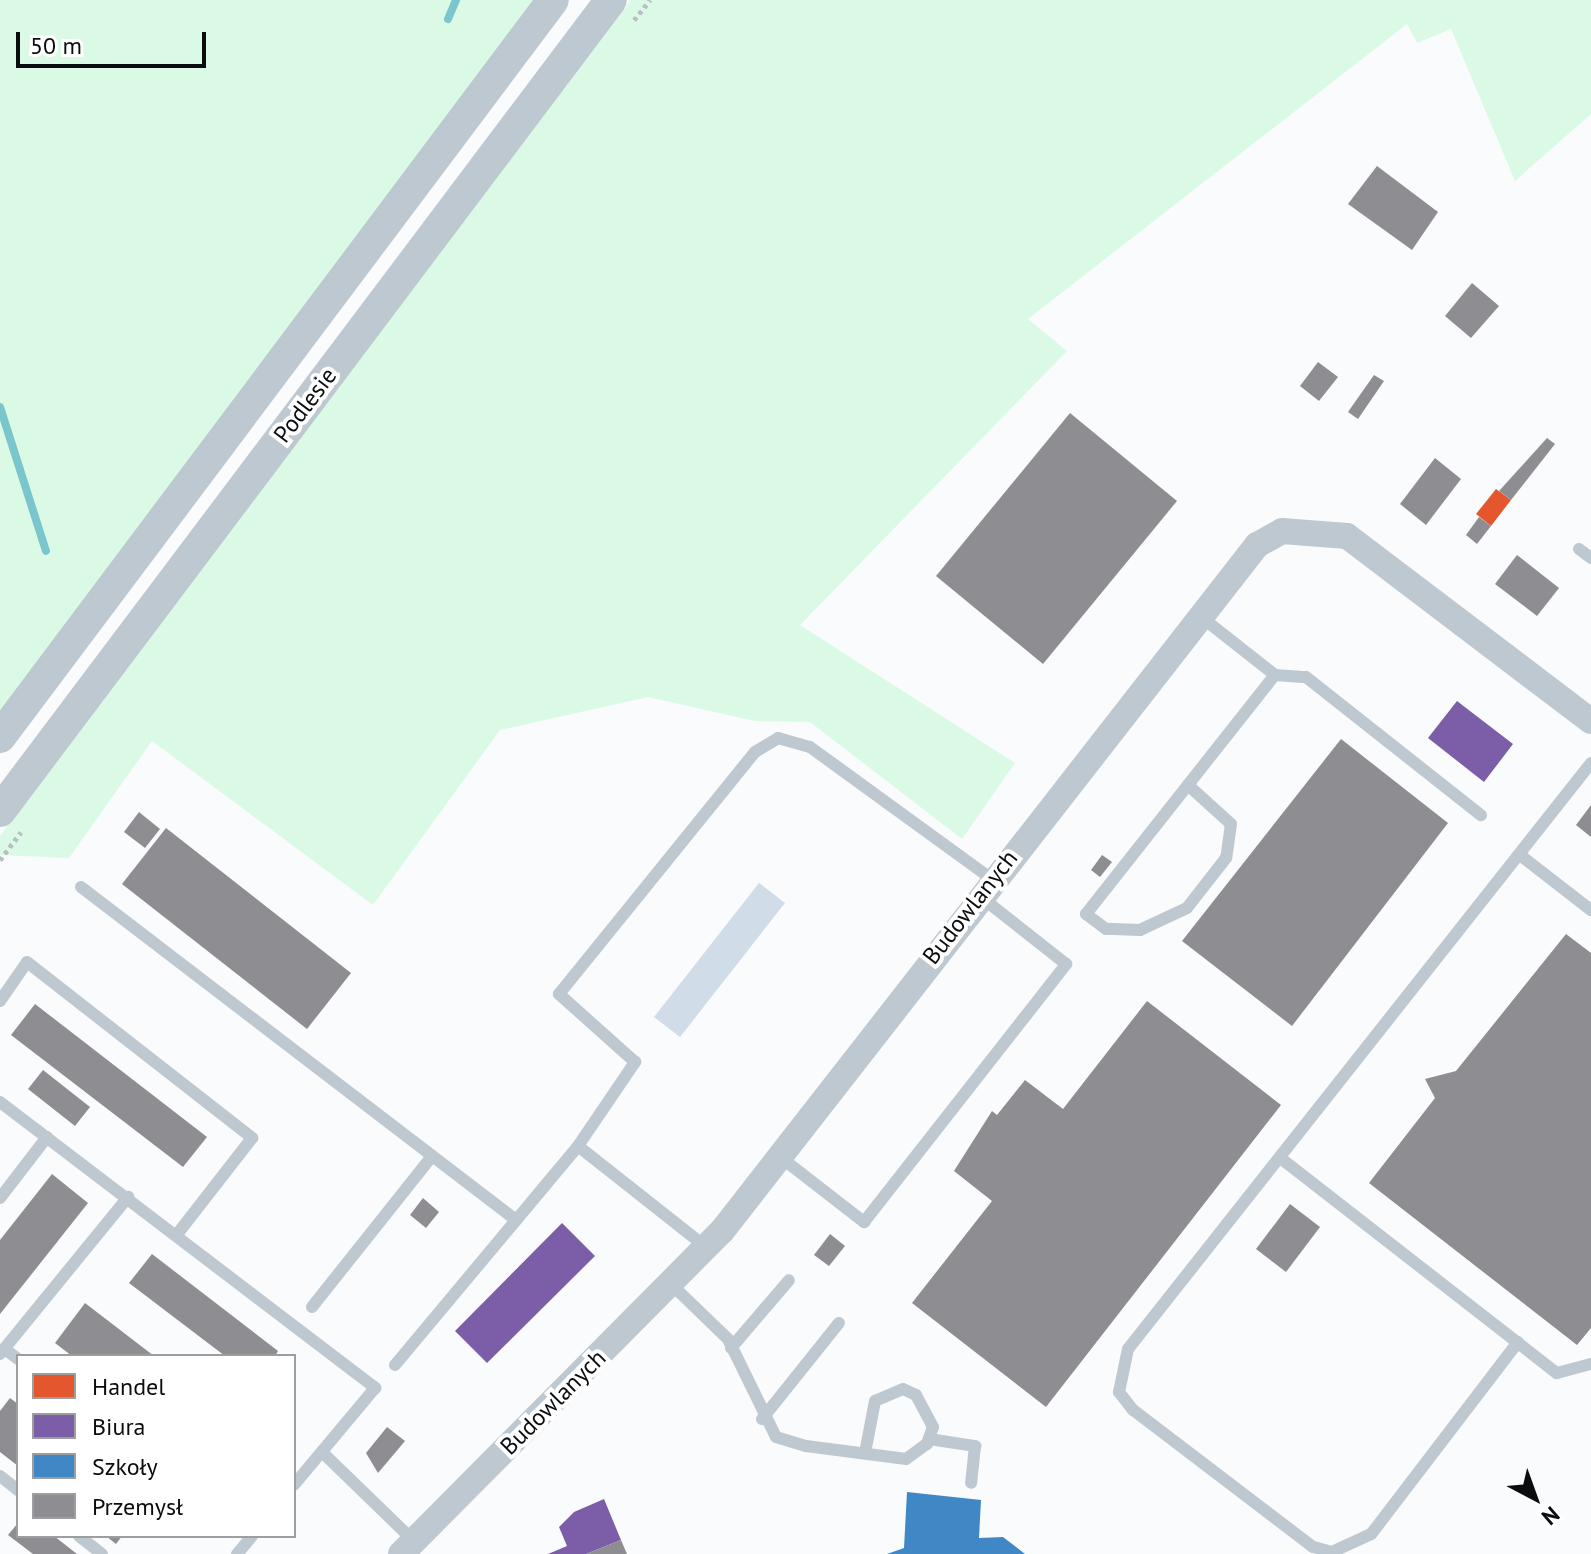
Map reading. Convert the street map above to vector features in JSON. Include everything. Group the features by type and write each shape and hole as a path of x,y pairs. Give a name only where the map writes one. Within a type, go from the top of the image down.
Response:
{"street":[{"name":"Podlesie","path":"0,737 553,0"},
{"name":"Podlesie","path":"0,811 611,0"},
{"name":"Budowlanych","path":"408,1548 706,1247 1198,614 1257,545 1282,531 1347,536 1591,721"}],"lane":[{"path":"1579,549 1591,558"},
{"path":"1198,614 1275,675 1306,677 1481,815"},
{"path":"1188,785 1231,824 1226,858 1187,908 1140,930 1106,929 1086,914 1188,785 1275,675"},
{"path":"395,1365 578,1146 635,1062 559,994 755,752 778,738 810,747 985,887 1066,964 864,1222 779,1156"},
{"path":"1518,1342 1371,1534 1332,1552 1313,1547 1133,1410 1119,1392 1128,1349 1283,1160 1591,763"},
{"path":"1520,855 1591,910"},
{"path":"81,887 516,1220"},
{"path":"0,1001 27,962 252,1138 178,1233"},
{"path":"0,1102 178,1233 375,1388 296,1483"},
{"path":"0,1198 47,1137"},
{"path":"578,1146 706,1247"},
{"path":"312,1307 432,1156"},
{"path":"1283,1160 1557,1373 1591,1364"},
{"path":"2,1352 128,1197"},
{"path":"731,1348 789,1280"},
{"path":"671,1284 731,1348 762,1419 776,1437 906,1459 929,1439 975,1446 971,1483"},
{"path":"762,1419 839,1323"},
{"path":"865,1453 875,1401 903,1389 927,1409 929,1439"},
{"path":"322,1452 408,1548"},
{"path":"0,1476 16,1488"},
{"path":"82,1538 102,1554"},
{"path":"237,1554 250,1538"}],"green space":[{"path":"0,0 540,0 0,714"},
{"path":"631,0 1591,0 1591,114 1515,181 1451,29 1417,43 1407,24 1028,319 1067,351 800,625 1015,763 962,839 810,722 755,721 648,697 500,730 373,905 152,741 69,858 0,855 0,836"}],"building: Handel":[{"path":"1496,489 1511,500 1491,526 1476,514"}],"building: Biura":[{"path":"1457,701 1513,744 1484,782 1428,738"},
{"path":"562,1223 595,1256 487,1363 455,1331"},
{"path":"604,1499 621,1540 586,1554 548,1554 567,1546 559,1527 574,1512"}],"building: Szkoły":[{"path":"907,1492 981,1500 979,1538 1003,1537 1025,1554 887,1554 904,1548"}],"building: Przemysł":[{"path":"1377,166 1438,212 1412,250 1348,204"},
{"path":"1472,283 1499,306 1471,338 1445,316"},
{"path":"1318,362 1338,377 1319,401 1300,386"},
{"path":"1374,375 1384,381 1358,419 1348,412"},
{"path":"1070,413 1177,501 1043,664 936,576"},
{"path":"1547,438 1555,444 1511,500 1499,491"},
{"path":"1435,458 1461,479 1426,525 1400,504"},
{"path":"1479,517 1491,526 1477,544 1466,535"},
{"path":"1517,555 1559,588 1537,616 1495,584"},
{"path":"1341,739 1448,823 1292,1026 1182,941"},
{"path":"1591,805 1591,837 1576,825"},
{"path":"139,812 160,829 145,848 124,832"},
{"path":"166,828 351,973 307,1029 122,884"},
{"path":"1102,855 1112,862 1100,877 1091,870"},
{"path":"1566,934 1591,953 1591,1328 1577,1345 1369,1183 1435,1098 1425,1079 1456,1071"},
{"path":"1147,1001 1281,1105 1046,1407 912,1303 992,1201 954,1171 992,1111 997,1115 1025,1080 1063,1109"},
{"path":"35,1004 207,1137 183,1167 11,1035"},
{"path":"43,1070 90,1107 75,1126 28,1089"},
{"path":"52,1174 88,1203 0,1314 0,1240"},
{"path":"423,1198 439,1212 426,1228 410,1215"},
{"path":"1290,1204 1320,1227 1286,1272 1256,1249"},
{"path":"830,1234 845,1246 829,1266 814,1255"},
{"path":"152,1254 278,1351 276,1354 222,1354 129,1283"},
{"path":"85,1303 151,1354 69,1354 55,1343"},
{"path":"10,1398 16,1402 16,1464 0,1452 0,1411"},
{"path":"387,1427 405,1441 378,1473 366,1453"},
{"path":"16,1525 16,1538 57,1538 77,1554 33,1554 8,1535"},
{"path":"621,1540 627,1554 586,1554"}],"building: Inne":[{"path":"759,883 785,903 680,1037 654,1017"}],"waterway":[{"path":"448,19 456,0"},
{"path":"0,407 46,551"}]}
